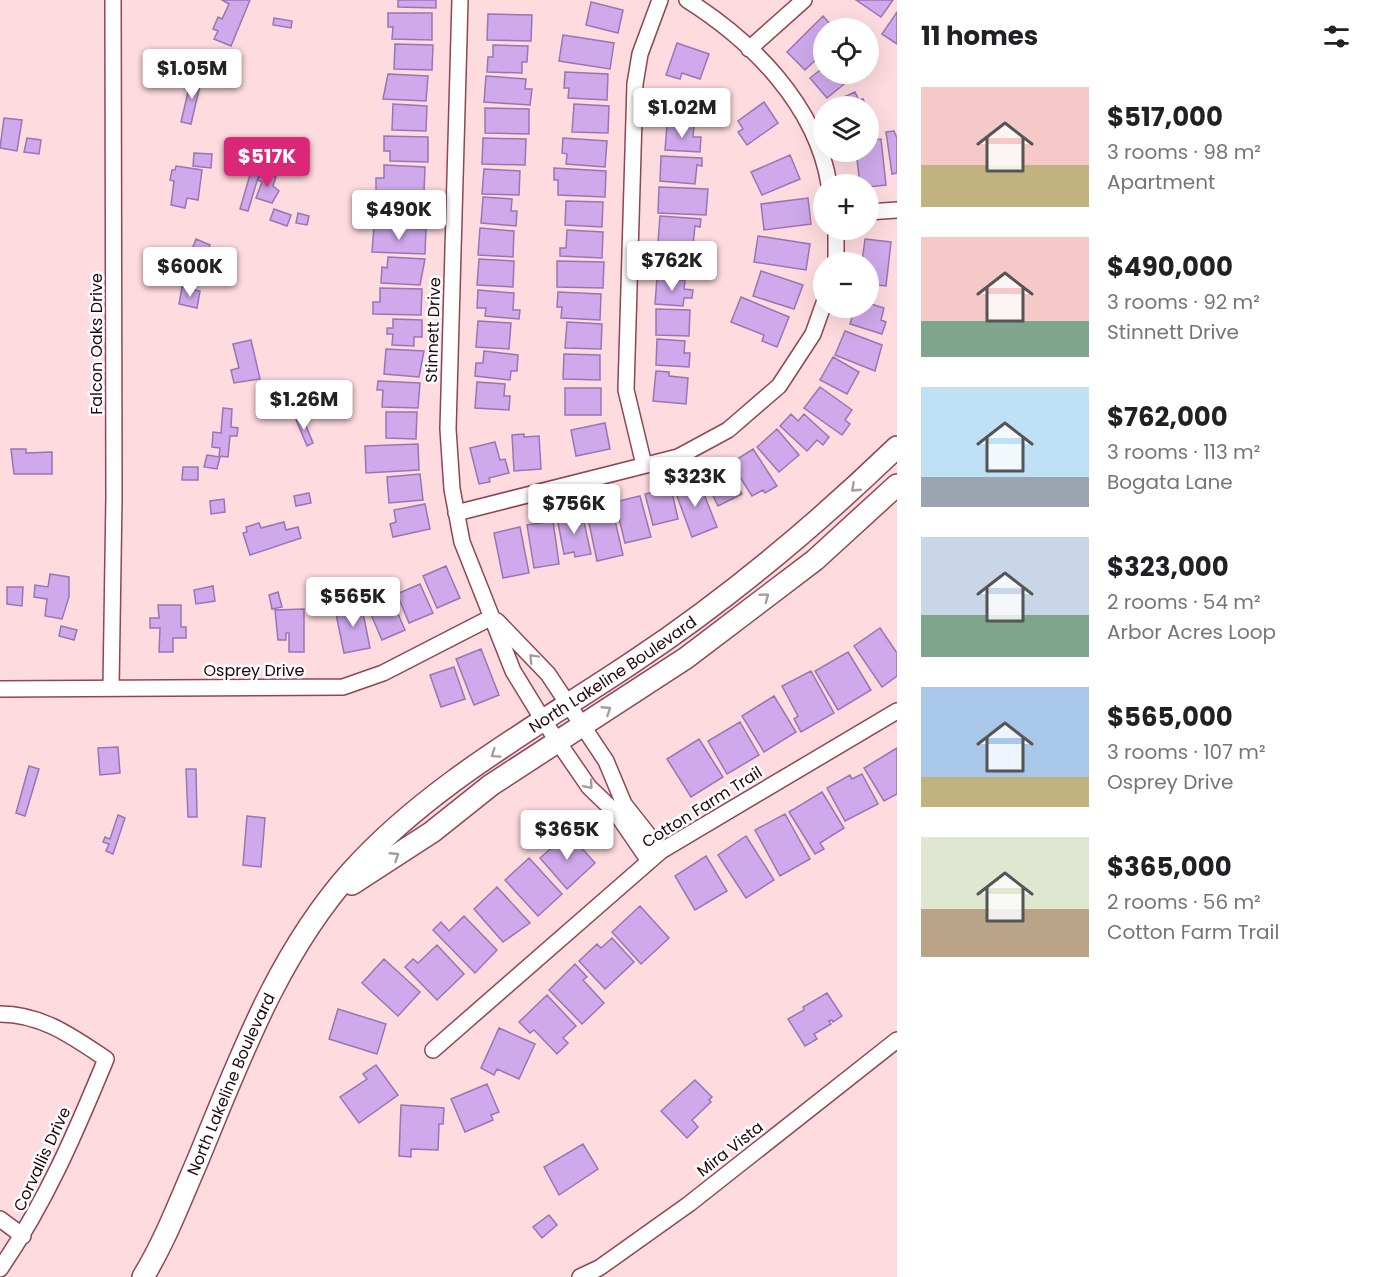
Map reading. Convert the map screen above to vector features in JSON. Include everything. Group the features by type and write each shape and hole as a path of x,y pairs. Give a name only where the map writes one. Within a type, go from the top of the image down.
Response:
{"street":[{"name":"Falcon Oaks Drive","path":"111,687 114,497 113,0"},
{"name":"Stinnett Drive","path":"460,0 448,429 452,489 462,542 513,670 543,720 589,787 616,813 649,861"},
{"path":"644,465 626,390 635,84 640,54 660,0"},
{"path":"687,0 721,22 782,83 810,127 826,174"},
{"path":"749,49 804,0"},
{"path":"879,211 897,210"},
{"path":"456,513 678,457 728,430 779,386 813,334 819,318"},
{"name":"North Lakeline Boulevard","path":"143,1277 166,1236 264,1005 283,968 329,899 351,872 409,816 434,796 543,720 636,661 753,575 802,535 897,447"},
{"name":"North Lakeline Boulevard","path":"329,899 432,832 491,785 686,658 815,560 897,485"},
{"name":"Osprey Drive","path":"0,689 343,687 383,673 492,617"},
{"name":"Stinnett Drive","path":"492,617 548,674 606,761 624,804 661,851"},
{"name":"Cotton Farm Trail","path":"433,1050 661,851 897,711"},
{"name":"Corvallis Drive","path":"0,1014 12,1014 53,1024 106,1059 67,1156 23,1236 0,1269"},
{"name":"Mira Vista","path":"580,1277 598,1273 897,1040"},
{"path":"0,1219 23,1236"}],"building":[{"path":"222,0 250,0 231,46 214,39 218,31 213,29 218,17 222,19 229,4"},
{"path":"398,0 436,0 436,8 398,7"},
{"path":"856,0 893,0 881,17"},
{"path":"591,2 623,10 618,33 586,25"},
{"path":"897,12 897,44 882,34"},
{"path":"388,13 432,13 432,40 392,39 393,27 388,27"},
{"path":"488,14 532,15 531,41 487,40"},
{"path":"274,18 292,21 291,28 273,25"},
{"path":"813,26 813,62 805,70 787,52"},
{"path":"563,35 614,43 610,69 559,61"},
{"path":"677,43 709,54 700,79 682,73 680,79 666,75"},
{"path":"395,44 433,45 432,70 394,69"},
{"path":"493,45 528,46 527,62 522,62 522,73 487,72 488,57 493,57"},
{"path":"565,72 608,74 607,100 568,98 569,88 564,88"},
{"path":"388,74 428,76 426,101 383,99"},
{"path":"192,75 202,77 191,124 181,122"},
{"path":"486,76 526,79 525,89 532,89 530,105 484,102"},
{"path":"815,84 844,84 829,96 825,96"},
{"path":"663,94 714,97 712,123 661,120"},
{"path":"764,102 778,123 747,145 738,132 743,129 738,121"},
{"path":"393,104 427,106 426,131 392,130"},
{"path":"574,104 609,106 608,133 572,132"},
{"path":"485,108 529,109 529,134 485,133"},
{"path":"4,118 22,120 17,151 0,148"},
{"path":"667,125 694,126 693,137 701,137 700,152 665,150"},
{"path":"894,131 897,138 897,173 892,174 886,132"},
{"path":"384,136 428,137 428,162 390,161 390,151 384,151"},
{"path":"27,138 41,140 39,154 24,152"},
{"path":"483,138 526,139 525,165 482,164"},
{"path":"563,138 607,141 605,167 566,164 567,154 562,153"},
{"path":"879,139 881,139 886,185 879,186 879,174 859,174 857,162 879,162"},
{"path":"194,153 212,154 211,168 193,166"},
{"path":"790,155 800,179 762,195 751,172"},
{"path":"661,156 702,158 702,166 697,165 695,184 660,181"},
{"path":"384,165 425,167 424,193 376,192 376,178 384,178"},
{"path":"176,166 202,170 198,200 187,198 185,208 171,205 174,181 170,180 172,170 175,170"},
{"path":"252,168 260,171 248,211 240,209"},
{"path":"554,168 606,171 605,197 558,195 558,180 554,180"},
{"path":"484,169 520,171 519,195 482,194"},
{"path":"261,171 276,177 273,186 279,191 272,203 256,198 262,182 258,180"},
{"path":"659,187 708,189 706,215 658,213"},
{"path":"382,197 427,198 427,224 375,222 376,210 382,211"},
{"path":"483,197 512,199 511,211 517,211 516,226 481,223"},
{"path":"808,198 811,224 764,230 761,204"},
{"path":"566,201 603,202 602,227 565,225"},
{"path":"274,209 291,215 287,226 270,220"},
{"path":"298,213 309,216 307,225 296,223"},
{"path":"660,216 701,219 700,227 695,226 693,245 658,242"},
{"path":"374,227 426,229 425,254 372,252"},
{"path":"480,228 514,231 513,257 478,255"},
{"path":"567,230 603,232 602,258 560,256 560,248 566,248"},
{"path":"758,236 810,244 806,270 754,262"},
{"path":"196,239 210,245 195,284 181,278"},
{"path":"865,240 891,242 886,286 879,285 879,252 863,252"},
{"path":"656,247 703,250 701,276 654,272"},
{"path":"388,257 425,259 420,285 381,283 382,267 387,268"},
{"path":"479,259 514,261 513,287 477,285"},
{"path":"557,261 604,262 603,288 557,287"},
{"path":"761,271 803,285 794,309 753,296"},
{"path":"657,278 685,280 684,289 693,290 692,298 684,298 683,306 655,304"},
{"path":"182,287 200,291 197,308 179,304"},
{"path":"380,288 422,289 421,315 373,314 373,302 380,302"},
{"path":"478,290 514,293 513,310 520,310 519,319 485,316 486,308 477,308"},
{"path":"558,292 601,294 600,320 561,318 562,307 557,307"},
{"path":"741,297 789,317 777,347 762,341 764,335 731,322"},
{"path":"879,306 884,308 881,320 886,322 882,334 850,324 852,318 879,318"},
{"path":"656,309 690,310 689,336 656,335"},
{"path":"393,319 422,320 422,337 414,337 414,346 392,345 393,334 387,334 387,328 393,328"},
{"path":"478,321 511,323 509,349 476,347"},
{"path":"567,322 602,324 601,349 565,348"},
{"path":"845,331 882,345 875,371 835,355"},
{"path":"657,339 685,341 684,353 690,353 689,367 656,365"},
{"path":"251,340 260,379 234,383 231,370 239,368 233,344"},
{"path":"386,349 424,351 419,377 384,374"},
{"path":"484,351 518,355 517,371 511,371 510,380 475,376 476,363 483,363"},
{"path":"564,354 600,355 600,380 563,379"},
{"path":"833,357 859,372 847,394 820,380"},
{"path":"656,371 669,372 669,376 688,378 686,404 653,401"},
{"path":"378,381 420,383 418,408 382,407 383,390 377,390"},
{"path":"477,382 505,384 504,396 510,396 509,410 475,408"},
{"path":"820,387 852,410 845,420 850,424 842,435 804,408"},
{"path":"565,388 601,388 601,415 565,415"},
{"path":"223,408 232,409 231,427 238,428 237,436 230,436 228,457 219,456 220,448 212,447 213,432 221,433"},
{"path":"386,412 417,412 416,439 386,438"},
{"path":"791,414 798,421 804,414 829,437 823,445 817,440 807,451 780,426"},
{"path":"302,416 313,443 307,446 296,419"},
{"path":"605,423 610,449 576,456 571,430"},
{"path":"777,429 799,455 779,472 757,447"},
{"path":"524,434 524,437 539,436 541,469 514,471 512,435"},
{"path":"495,442 500,460 505,459 509,473 489,478 490,482 479,484 470,448"},
{"path":"418,444 419,470 366,473 365,446"},
{"path":"11,449 26,449 26,453 52,452 52,474 14,474"},
{"path":"753,449 777,486 765,493 763,490 752,496 731,463"},
{"path":"207,455 220,457 217,469 204,467"},
{"path":"727,465 742,494 718,506 704,477"},
{"path":"183,467 198,467 198,480 182,480"},
{"path":"420,474 423,500 389,503 387,477"},
{"path":"698,479 717,527 692,537 674,488"},
{"path":"671,488 678,519 653,525 645,494"},
{"path":"309,493 311,503 296,506 294,496"},
{"path":"640,496 651,537 625,543 615,502"},
{"path":"224,499 225,512 211,514 210,501"},
{"path":"611,503 623,555 597,561 586,509"},
{"path":"425,504 430,529 393,537 390,524 396,522 394,510"},
{"path":"582,513 591,554 575,557 574,552 564,554 557,518"},
{"path":"553,521 559,564 534,568 527,525"},
{"path":"284,522 286,530 298,527 301,538 250,555 243,533 247,532 246,527 259,523 261,528"},
{"path":"520,527 529,573 503,578 494,533"},
{"path":"446,566 460,598 437,608 423,576"},
{"path":"50,574 69,577 69,597 62,619 45,616 47,599 34,597 35,585 48,587"},
{"path":"420,584 433,613 409,623 397,594"},
{"path":"213,586 215,601 196,604 194,590"},
{"path":"386,586 405,630 382,640 363,596"},
{"path":"7,587 23,587 22,606 7,604"},
{"path":"278,592 282,607 272,609 269,595"},
{"path":"361,603 370,648 344,653 335,609"},
{"path":"158,605 181,605 181,627 186,627 186,638 173,638 173,652 159,652 160,628 150,628 150,618 159,618"},
{"path":"304,609 304,652 289,652 289,633 286,633 286,640 278,640 275,610"},
{"path":"61,626 77,630 74,640 59,636"},
{"path":"880,628 897,653 897,676 882,687 854,646"},
{"path":"481,649 499,695 474,705 456,659"},
{"path":"848,652 871,690 838,710 815,671"},
{"path":"454,667 465,699 441,707 430,675"},
{"path":"811,671 834,713 801,732 794,719 798,716 782,686"},
{"path":"774,696 796,732 764,752 742,716"},
{"path":"740,722 759,755 727,774 708,741"},
{"path":"699,739 723,777 691,797 667,759"},
{"path":"118,747 120,773 100,775 98,748"},
{"path":"897,748 897,794 884,801 864,768"},
{"path":"29,766 39,769 25,816 16,813"},
{"path":"186,769 196,769 197,817 188,817"},
{"path":"862,774 878,804 845,821 827,788 850,775 852,779"},
{"path":"822,792 844,828 820,843 824,849 815,854 789,812"},
{"path":"785,814 810,859 780,876 755,830"},
{"path":"118,815 125,818 113,854 106,851 109,844 103,842 105,837 110,839"},
{"path":"247,816 265,818 261,867 243,865"},
{"path":"568,833 595,863 567,889 540,858"},
{"path":"746,836 774,880 746,898 718,855"},
{"path":"706,856 727,891 695,910 675,876"},
{"path":"529,858 562,894 538,916 505,880"},
{"path":"497,887 530,923 503,942 474,909"},
{"path":"640,906 669,938 641,964 612,932"},
{"path":"464,916 497,950 475,973 433,930 441,922 449,931"},
{"path":"612,938 634,962 605,989 579,961 597,944 601,948"},
{"path":"437,945 464,974 437,1000 405,967 413,959 418,963"},
{"path":"384,959 420,992 398,1016 362,983"},
{"path":"575,964 587,977 583,980 604,1003 582,1024 549,990"},
{"path":"827,993 842,1016 833,1022 829,1021 831,1024 814,1034 817,1039 805,1046 788,1019"},
{"path":"547,995 576,1026 563,1038 568,1043 557,1054 534,1030 530,1033 519,1022"},
{"path":"338,1009 386,1024 377,1054 329,1039"},
{"path":"499,1028 535,1044 519,1079 497,1069 494,1075 481,1068"},
{"path":"376,1065 398,1095 359,1123 340,1097 367,1079 363,1074"},
{"path":"695,1080 712,1097 709,1100 711,1102 692,1120 698,1127 687,1138 661,1111"},
{"path":"487,1084 499,1112 491,1115 493,1120 465,1132 451,1099"},
{"path":"401,1105 444,1108 443,1124 439,1124 438,1150 411,1149 411,1157 399,1156"},
{"path":"583,1144 598,1169 559,1195 544,1167"},
{"path":"549,1215 557,1225 542,1238 533,1227"}]}
